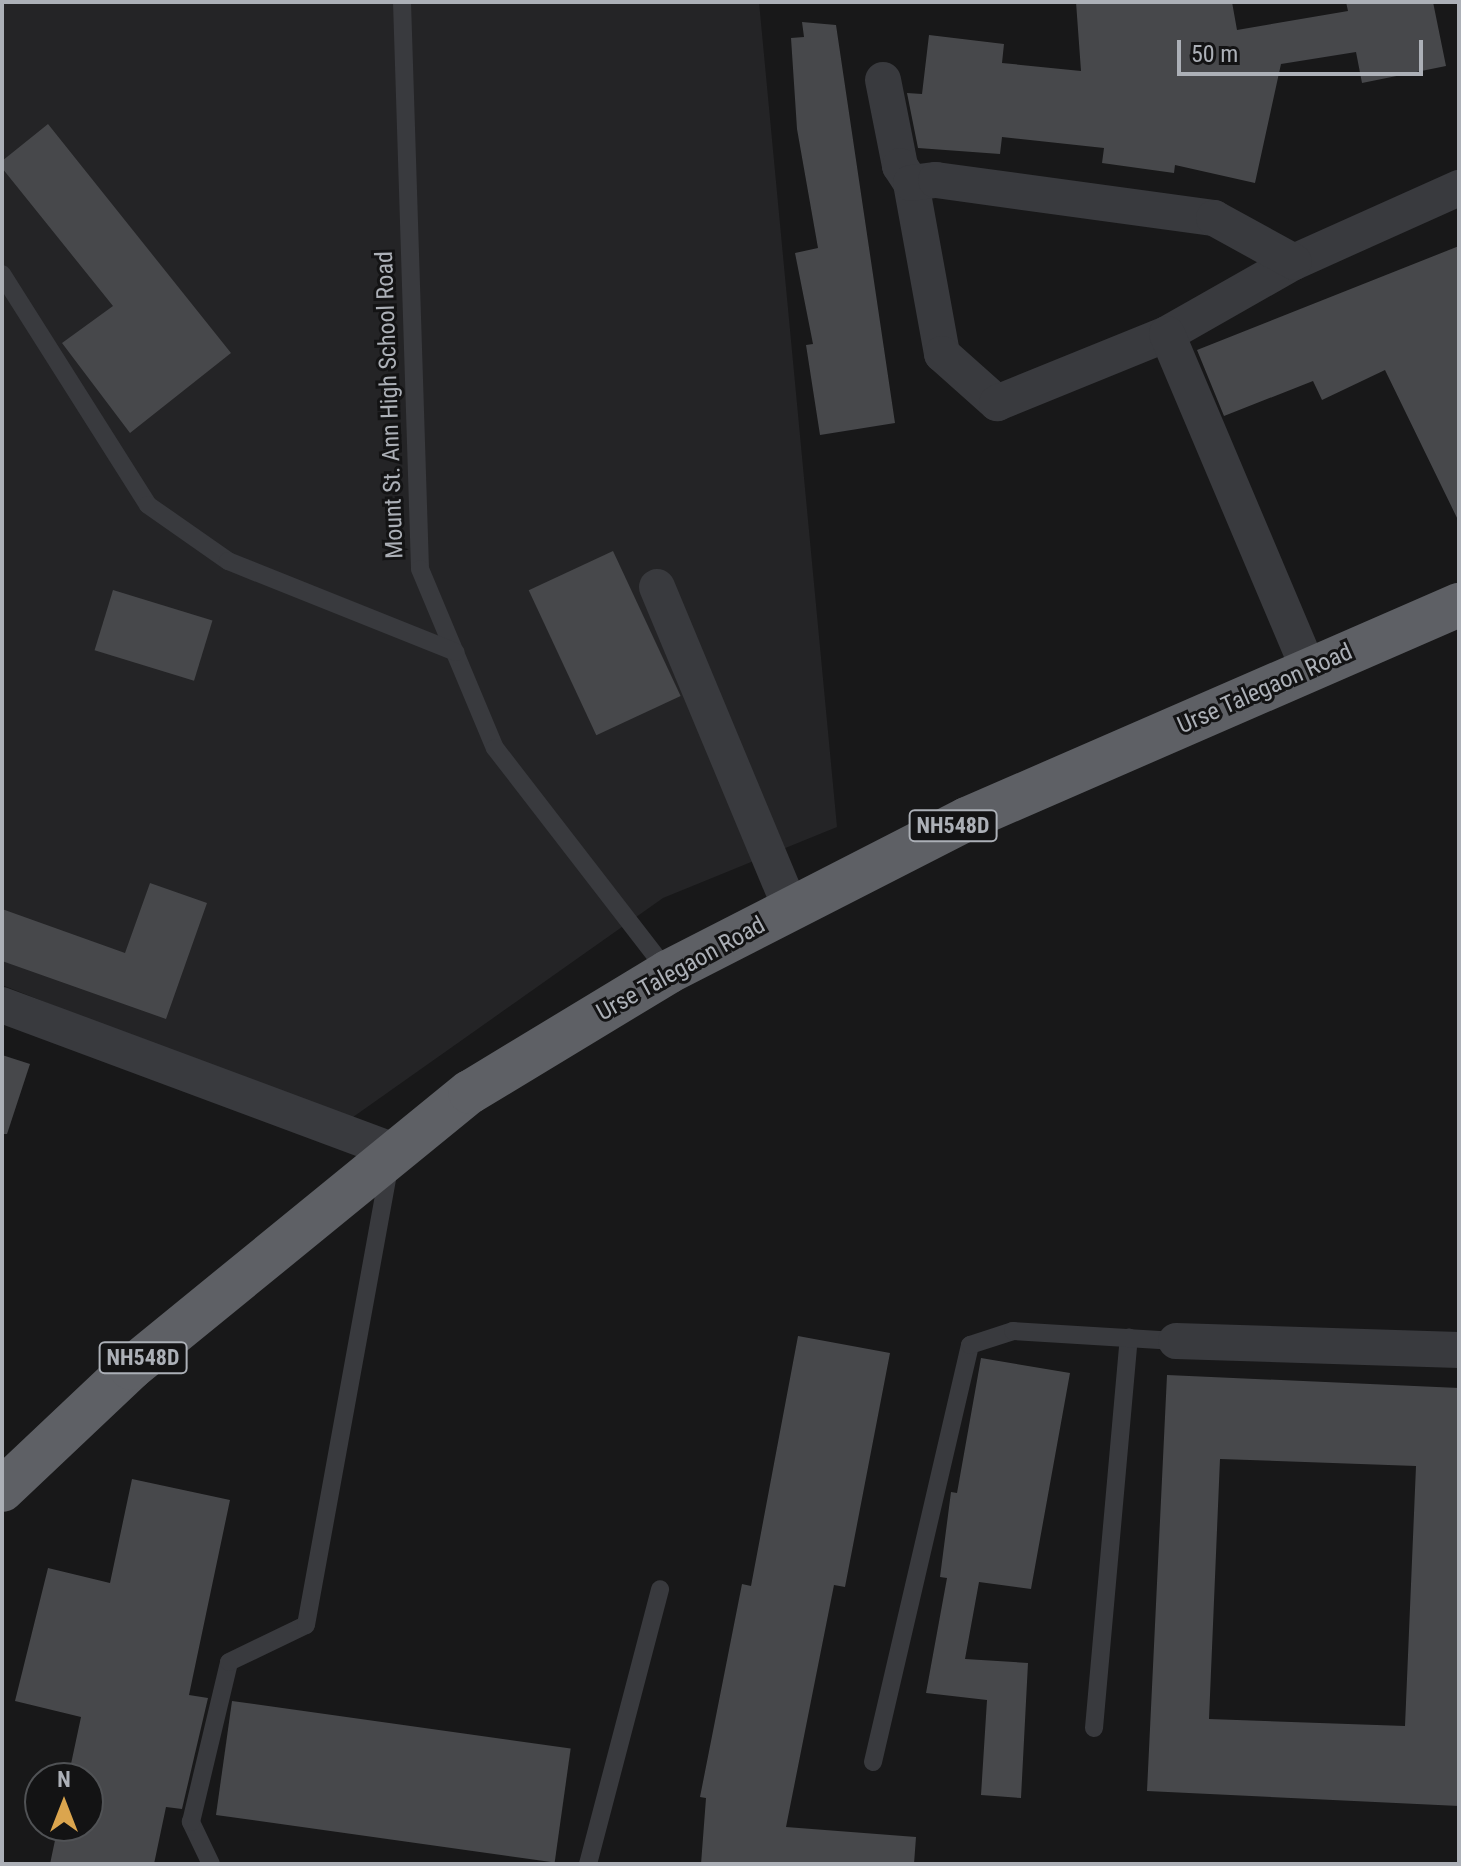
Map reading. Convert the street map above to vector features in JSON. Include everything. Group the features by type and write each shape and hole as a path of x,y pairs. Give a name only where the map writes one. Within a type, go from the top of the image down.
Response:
{"highway":[{"name":"Urse Talegaon Road","path":"2,1490 131,1368 392,1150 470,1092 668,972 967,819 1459,605"}],"street":[{"path":"883,80 900,166 911,183 942,354 997,403 1167,334 1294,262 1459,188"},
{"path":"911,183 936,180 1214,218 1294,262"},
{"path":"1167,334 1309,670"},
{"path":"657,587 791,909"},
{"path":"2,1005 392,1150"},
{"path":"1176,1341 1459,1350"}],"lane":[{"name":"Mount St. Ann High School Road","path":"402,2 420,569 495,748 668,972"},
{"path":"2,274 148,505 228,561 455,652"},
{"path":"211,1864 191,1822 229,1662 306,1625 392,1150"},
{"path":"873,1762 970,1345 1013,1331 1176,1341"},
{"path":"1094,1728 1129,1338"},
{"path":"588,1864 660,1589"}],"shaded area":[{"path":"2,2 759,2 837,827 663,898 346,1122 2,985"}],"building":[{"path":"1076,2 1232,2 1237,30 1348,11 1346,2 1433,2 1446,66 1362,83 1356,52 1281,64 1255,183 1175,165 1174,173 1102,163 1104,148 1002,137 1000,154 918,148 907,93 922,94 929,35 1004,44 1002,63 1081,71"},
{"path":"802,22 836,25 895,423 820,435 806,345 813,344 795,253 818,248 797,129 791,38 804,37"},
{"path":"48,124 231,353 130,433 62,343 113,306 2,168 2,161"},
{"path":"1459,246 1459,522 1385,370 1322,400 1313,381 1224,416 1197,350"},
{"path":"613,551 681,696 596,735 529,590"},
{"path":"113,590 212,620 194,681 95,650"},
{"path":"150,883 207,903 166,1019 2,961 2,909 125,953"},
{"path":"2,1055 30,1064 7,1134 2,1134"},
{"path":"798,1336 890,1353 845,1587 834,1585 786,1827 916,1837 914,1864 701,1864 706,1798 700,1797 742,1584 751,1586"},
{"path":"981,1358 1070,1373 1031,1589 979,1582 965,1659 1028,1663 1021,1798 981,1795 987,1700 926,1693 947,1578 940,1577 951,1492 957,1493"},
{"path":"1167,1375 1459,1388 1459,1806 1147,1791","holes":["1220,1459 1416,1466 1405,1726 1209,1719"]},
{"path":"132,1479 230,1500 189,1695 208,1698 182,1809 166,1807 154,1864 50,1864 55,1842 104,1842 104,1762 71,1762 81,1717 15,1701 48,1568 110,1583"},
{"path":"232,1701 571,1749 555,1862 216,1815"}]}
